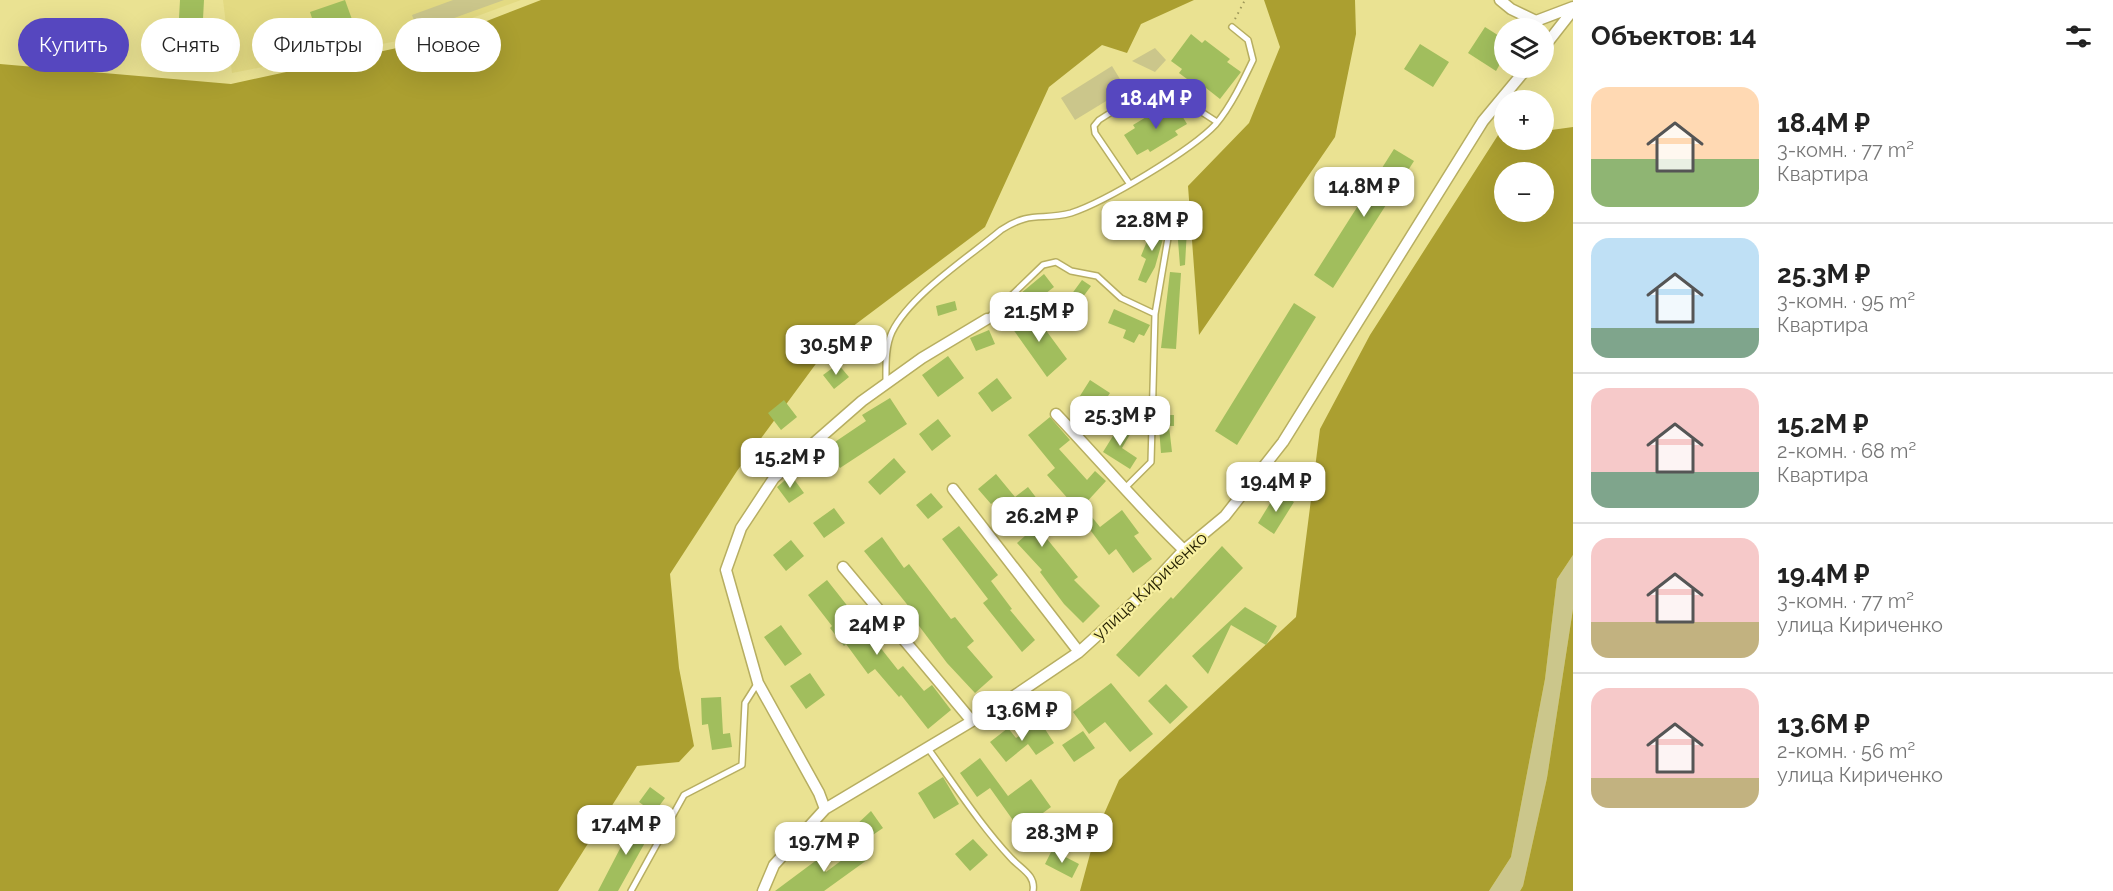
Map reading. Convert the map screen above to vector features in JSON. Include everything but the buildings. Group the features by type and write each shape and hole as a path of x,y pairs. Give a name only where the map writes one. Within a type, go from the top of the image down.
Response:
{"street":[{"path":"1500,0 1511,9 1536,21 1573,8"},
{"path":"1554,33 1573,8"},
{"name":"улица Кириченко","path":"763,891 774,865 825,808 1014,696 1079,652 1145,592 1184,550 1225,516 1283,442 1471,140 1519,78"},
{"path":"825,808 758,683 726,570 741,528 774,478 862,401 922,357 987,318"},
{"path":"1056,414 1126,487 1143,512 1184,550"},
{"path":"953,489 1079,652"},
{"path":"843,567 971,720"}],"lane":[{"path":"886,384 887,354 891,333 907,308 1016,220 1033,215 1068,214 1091,206 1196,143 1217,122 1253,60 1248,40 1232,27"},
{"path":"1129,183 1095,134 1094,126 1099,120 1157,83 1217,122"},
{"path":"1126,487 1151,462 1155,314 1169,232"},
{"path":"987,318 1043,265 1056,262 1071,271 1097,276 1121,298 1155,314"},
{"path":"631,891 684,795 742,765 745,703 758,683"},
{"path":"927,747 993,836 1029,875 1034,883 1033,891"}],"path":[{"path":"1232,27 1245,0"}],"shaded area":[{"path":"223,0 521,0 472,18 395,18 395,41 383,44 383,18 252,18 252,69 240,71 240,18 225,18"},
{"path":"453,0 504,0 454,18 413,18 412,15"},
{"path":"541,0 1194,0 1141,24 1127,53 1102,45 1049,87 985,227 832,342 737,471 670,574 679,668 694,746 679,762 637,766 558,891 0,891 0,64 18,66 18,72 92,72 231,84 286,72 383,72 383,51 395,48 395,72 501,72 501,18 495,18"},
{"path":"1264,0 1355,0 1356,34 1335,137 1199,335 1188,186 1249,123 1280,47"},
{"path":"1155,48 1166,60 1155,72 1132,61"},
{"path":"1112,66 1126,89 1075,120 1061,98"},
{"path":"1573,127 1573,555 1557,579 1545,679 1511,857 1489,891 1080,891 1096,832 1119,780 1296,617 1320,429 1370,335 1494,141 1494,150 1554,150 1554,130"},
{"path":"1573,555 1573,609 1547,778 1523,886 1520,891 1489,891 1511,857 1545,679 1557,579"},
{"path":"1573,609 1573,891 1520,891 1547,778"}]}
